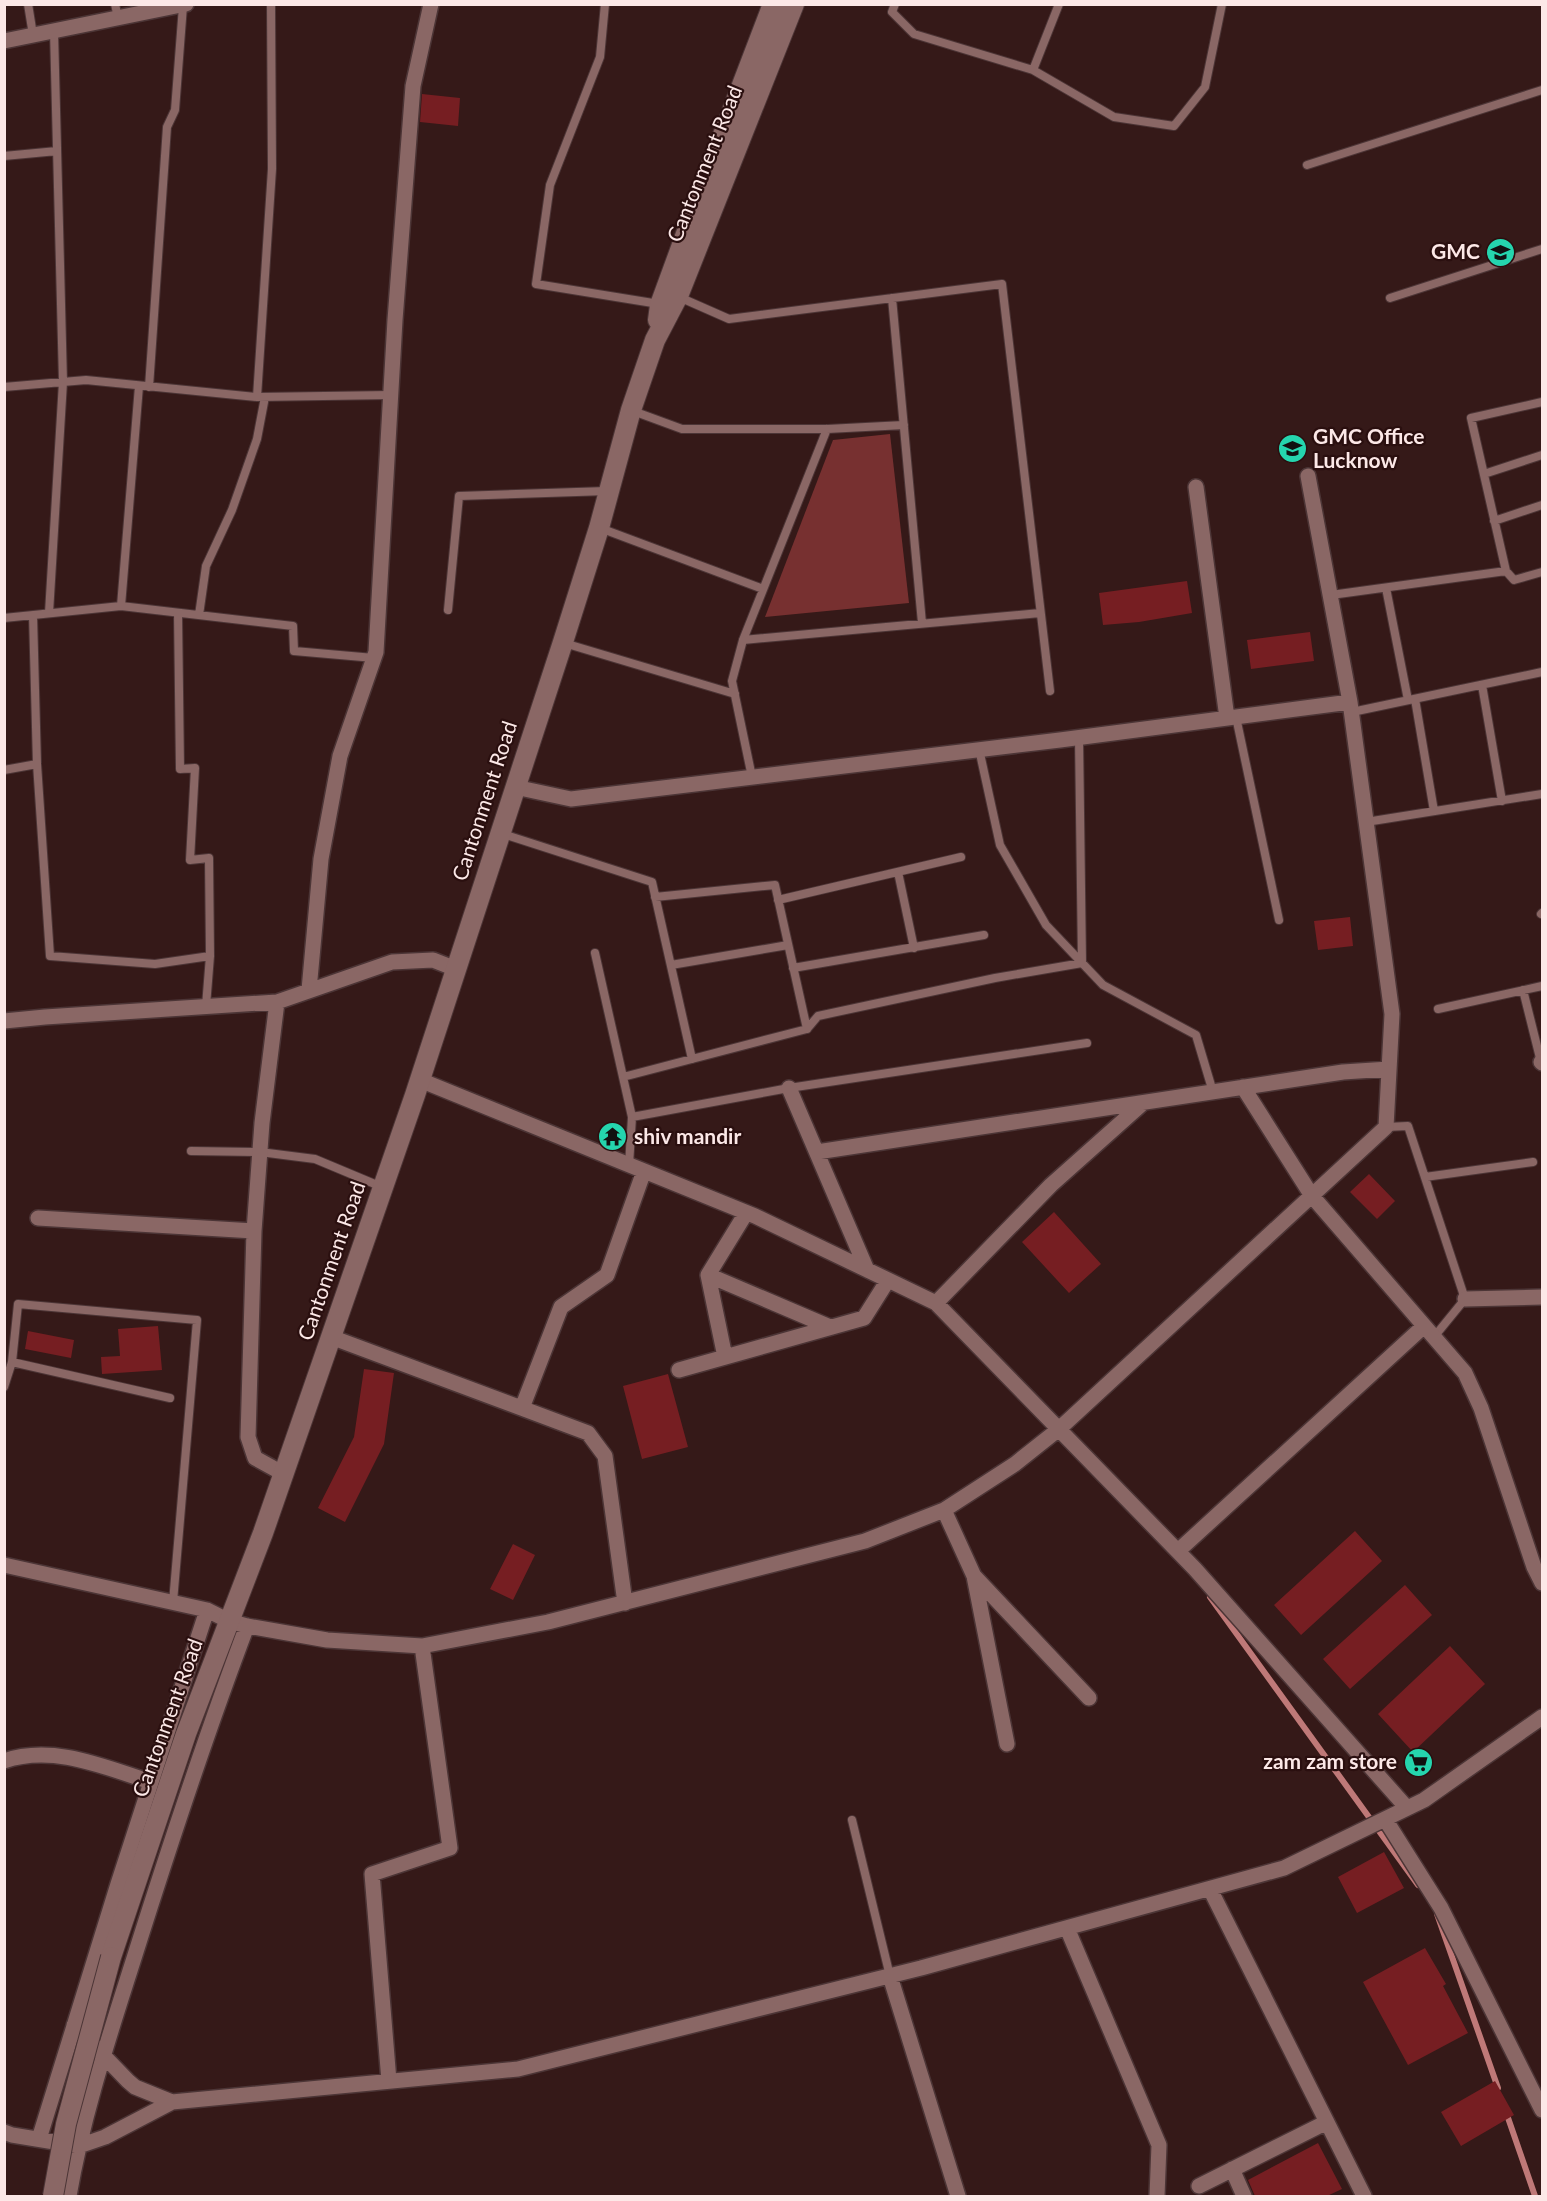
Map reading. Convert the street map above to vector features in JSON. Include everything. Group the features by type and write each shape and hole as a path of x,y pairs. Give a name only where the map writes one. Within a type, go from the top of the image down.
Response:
{"street":[{"path":"309,990 321,859 340,756 374,658 413,86 431,4"},
{"name":"Cantonment Road","path":"670,303 705,182 773,4"},
{"name":"Cantonment Road","path":"53,2196 66,2124 111,1957 186,1734 238,1623 284,1474 420,1080 563,642 599,528 631,410 655,340 794,4"},
{"path":"4,41 54,31 117,11 184,5"},
{"path":"4,1565 207,1610 238,1623 327,1640 422,1646 548,1622 865,1541 944,1509 1015,1464 1059,1429 1386,1127 1392,1014 1351,707 1308,476"},
{"path":"1196,487 1231,717"},
{"path":"515,787 571,799 1231,717 1351,707"},
{"path":"4,1021 277,1002 392,962 433,960 456,969"},
{"path":"277,1002 260,1152 254,1231 248,1437 255,1458 284,1474"},
{"path":"817,1152 1343,1072 1389,1069"},
{"path":"420,1080 746,1213 936,1303 1178,1551 1407,1808"},
{"path":"1243,1087 1311,1196 1465,1373 1482,1408 1534,1567 1542,1582"},
{"path":"789,1088 867,1270"},
{"path":"936,1303 1051,1185 1143,1103"},
{"path":"522,1408 561,1306 607,1275 644,1171"},
{"path":"725,1357 708,1275 746,1213"},
{"path":"38,1218 254,1231"},
{"path":"708,1275 830,1327"},
{"path":"679,1370 864,1318 888,1280"},
{"path":"1465,1299 1542,1297"},
{"path":"1178,1551 1429,1332"},
{"path":"331,1337 588,1433 605,1456 625,1603"},
{"path":"944,1509 975,1576 1007,1744"},
{"path":"975,1576 1089,1698"},
{"path":"39,2139 207,1610"},
{"path":"69,2196 79,2146 103,2056 238,1623"},
{"path":"389,2081 372,1874 450,1848 422,1646"},
{"path":"4,2132 79,2146 105,2137 172,2102 518,2069 890,1976 1284,1868 1424,1800 1542,1717"},
{"path":"4,1761 20,1755 63,1755 151,1782"},
{"path":"1385,1819 1441,1908 1542,2110"},
{"path":"1210,1889 1364,2196"},
{"path":"1067,1928 1159,2145 1157,2196"},
{"path":"890,1976 958,2196"},
{"path":"74,2025 135,2087 172,2102"},
{"path":"1199,2186 1327,2122"},
{"path":"1232,2169 1244,2196"}],"lane":[{"path":"28,4 33,35"},
{"path":"199,615 206,567 232,510 257,439 272,169 271,4"},
{"path":"605,4 600,57 550,185 536,284 670,303 729,318 1002,285 1050,691"},
{"path":"895,4 892,12 914,34 1033,70 1114,117 1174,126 1205,87 1222,4"},
{"path":"1033,70 1059,4"},
{"path":"149,387 167,127 175,110 184,5"},
{"path":"49,613 63,382 54,31"},
{"path":"1307,165 1542,90"},
{"path":"4,156 57,151"},
{"path":"1390,298 1542,249"},
{"path":"892,298 922,623"},
{"path":"4,387 86,380 261,397 391,395"},
{"path":"121,606 139,386"},
{"path":"1542,402 1472,418 1506,572 1514,580 1542,572"},
{"path":"631,410 682,429 827,429 904,426"},
{"path":"752,777 732,681 743,640 827,429"},
{"path":"1484,474 1542,455"},
{"path":"448,610 459,496 608,491"},
{"path":"1494,521 1542,504"},
{"path":"599,528 763,590"},
{"path":"1331,595 1506,572"},
{"path":"1386,588 1412,699 1434,812"},
{"path":"4,618 121,606 178,612 293,626 294,651 374,658"},
{"path":"178,612 180,769 195,768 190,860 209,858 210,956 206,1006"},
{"path":"743,640 1040,613"},
{"path":"33,615 37,764 50,956 154,964 210,956"},
{"path":"563,642 735,694"},
{"path":"1351,707 1412,699 1542,672"},
{"path":"1482,685 1502,801"},
{"path":"1231,717 1279,920"},
{"path":"1079,737 1082,963"},
{"path":"979,750 1000,845 1046,925 1103,985 1196,1035 1213,1092"},
{"path":"4,770 37,764"},
{"path":"1366,822 1542,794"},
{"path":"500,833 652,882 692,1059"},
{"path":"778,900 961,857"},
{"path":"898,872 914,948"},
{"path":"655,897 775,885 807,1029"},
{"path":"793,968 984,935"},
{"path":"671,965 788,945"},
{"path":"595,953 632,1117 629,1165"},
{"path":"623,1077 807,1029 818,1016 995,978 1082,963"},
{"path":"1438,1009 1542,986"},
{"path":"1523,990 1542,1062"},
{"path":"632,1117 789,1088 1087,1043"},
{"path":"1386,1127 1408,1126 1465,1299 1429,1332"},
{"path":"191,1151 260,1152 315,1159 383,1187"},
{"path":"1425,1178 1533,1162"},
{"path":"4,1388 12,1362 18,1304 197,1320 173,1602"},
{"path":"12,1362 170,1398"},
{"path":"852,1820 890,1976"}],"shaded area":[{"path":"890,434 909,603 765,617 833,440"}],"building":[{"path":"422,94 460,98 458,126 420,122"},
{"path":"1187,581 1192,613 1139,622 1103,625 1099,593"},
{"path":"1310,632 1314,661 1251,669 1247,640"},
{"path":"1350,917 1353,946 1318,950 1314,921"},
{"path":"1369,1174 1395,1201 1377,1219 1350,1192"},
{"path":"1054,1212 1101,1264 1069,1293 1022,1242"},
{"path":"158,1326 162,1370 102,1374 101,1357 120,1356 118,1329"},
{"path":"28,1331 74,1340 71,1358 25,1349"},
{"path":"364,1369 394,1373 384,1444 345,1522 318,1508 354,1437"},
{"path":"668,1374 688,1447 642,1459 623,1386"},
{"path":"1355,1531 1382,1561 1301,1635 1274,1605"},
{"path":"513,1544 535,1555 513,1600 490,1589"},
{"path":"1405,1585 1432,1615 1350,1689 1323,1659"},
{"path":"1450,1646 1485,1684 1413,1752 1378,1714"},
{"path":"1384,1852 1404,1888 1357,1913 1338,1877"},
{"path":"1425,1948 1446,1984 1443,1986 1468,2033 1408,2065 1363,1982"},
{"path":"1495,2081 1514,2115 1461,2146 1441,2112"},
{"path":"1318,2143 1342,2189 1327,2196 1255,2196 1248,2180"}],"waterway":[{"path":"1210,1597 1418,1885"},
{"path":"1437,1914 1498,2088"},
{"path":"1506,2112 1535,2196"}],"place":[{"name":"GMC","path":"1501,252"},
{"name":"GMC Office Lucknow","path":"1292,449"},
{"name":"shiv mandir","path":"613,1137"},
{"name":"zam zam store","path":"1418,1762"}]}
